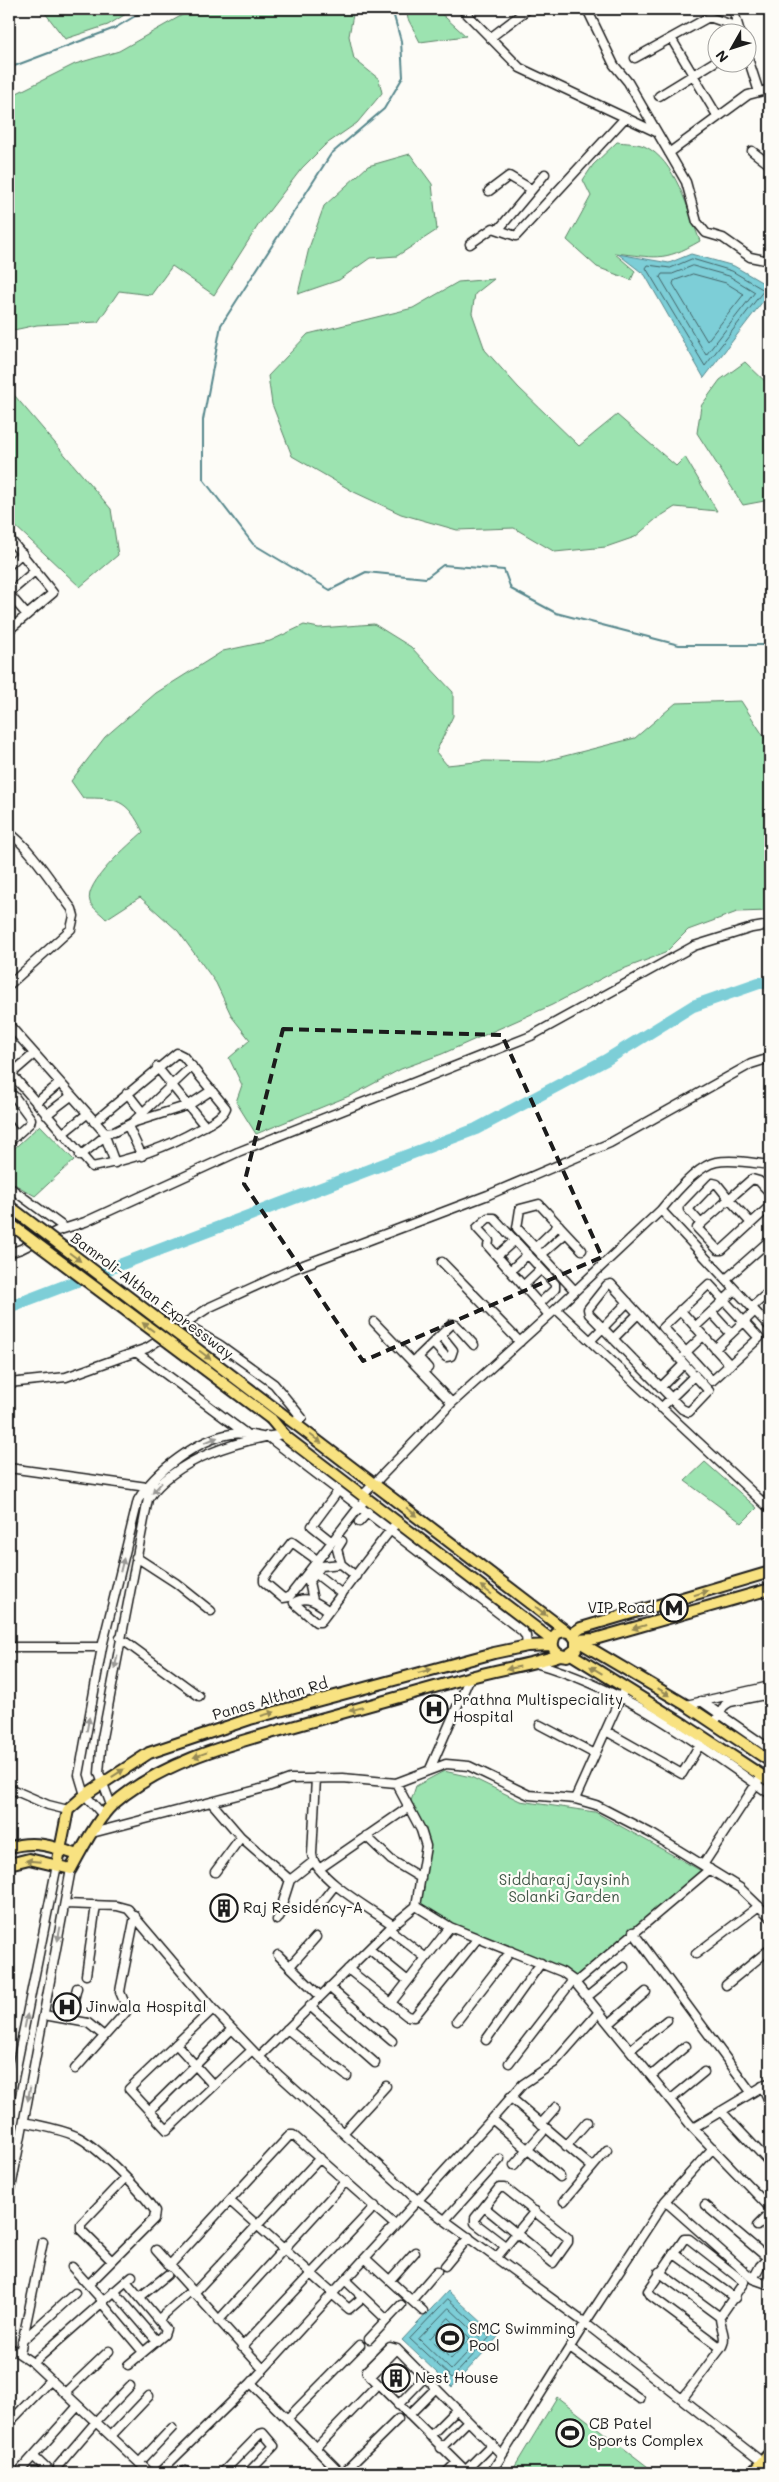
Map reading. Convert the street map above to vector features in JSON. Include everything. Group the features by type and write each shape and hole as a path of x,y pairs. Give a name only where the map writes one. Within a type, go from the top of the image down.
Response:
{"main road":[{"name":"Bamroli-Althan Expressway","path":"9,1206 274,1414"},
{"path":"9,1223 274,1414 298,1420 374,1482 440,1529 571,1635 628,1664 770,1761"},
{"path":"274,1414 284,1434 304,1451 394,1526 553,1643 560,1655"},
{"path":"296,1460 304,1451"},
{"path":"571,1635 581,1628 770,1572"},
{"path":"553,1643 556,1634 596,1639 770,1589"},
{"path":"9,1864 30,1859 71,1869 78,1855 111,1806 146,1781 184,1761 220,1748 470,1677 571,1654 576,1649 571,1635"},
{"name":"Panas Althan Rd","path":"68,1810 85,1795 149,1753 206,1733 355,1690 527,1646 553,1643"},
{"path":"571,1654 623,1691 763,1780"},
{"path":"57,1865 68,1810"},
{"path":"9,1848 26,1844 59,1848 78,1855"},
{"path":"761,2473 770,2453"},
{"path":"752,2473 766,2463"}],"street":[{"path":"475,9 465,12 520,68 624,119 656,132"},
{"path":"490,38 528,9"},
{"path":"587,9 614,65 628,82 686,182 697,222 706,233 723,238 750,257 770,261"},
{"path":"737,22 734,12 738,9"},
{"path":"635,58 709,17 721,22"},
{"path":"671,38 718,117"},
{"path":"660,96 706,68"},
{"path":"752,72 759,92"},
{"path":"669,153 748,95 770,89"},
{"path":"470,244 489,228 499,229 512,237 516,236 624,119"},
{"path":"752,152 770,165"},
{"path":"499,229 544,174"},
{"path":"489,191 509,176 531,189"},
{"path":"9,538 53,593 9,630"},
{"path":"9,565 22,554"},
{"path":"27,615 9,594 36,570"},
{"path":"9,833 14,836 36,863 72,909 74,916 71,929 9,985"},
{"path":"10,1252 65,1228 85,1222 238,1152 531,1036 694,946 752,928 770,925"},
{"path":"11,1031 105,1134 115,1163"},
{"path":"34,1054 10,1072 80,1156 92,1167 142,1156 169,1146 206,1126 224,1113 226,1108 192,1066 183,1056 177,1053 157,1067 94,1122"},
{"path":"9,1383 66,1377 152,1346 210,1307 293,1270 495,1192 610,1143 750,1064 770,1058"},
{"path":"130,1124 192,1066"},
{"path":"157,1067 206,1126"},
{"path":"36,1104 60,1083"},
{"path":"80,1156 105,1134 130,1124 189,1106 212,1090"},
{"path":"127,1093 142,1112"},
{"path":"9,1098 14,1096 31,1119 30,1123 9,1142"},
{"path":"46,1115 70,1096"},
{"path":"62,1134 87,1114"},
{"path":"130,1124 142,1156"},
{"path":"9,1126 16,1136"},
{"path":"318,1560 292,1542 265,1576 264,1582 282,1598 287,1598 318,1560 332,1542 374,1482 452,1403 661,1210 677,1190 711,1163 728,1162 770,1165"},
{"path":"687,1237 752,1179 759,1181 770,1193"},
{"path":"751,1223 717,1184 713,1183 688,1207 699,1226 720,1251 770,1206"},
{"path":"9,1187 65,1228"},
{"path":"575,1291 517,1228 522,1207 539,1204 582,1250"},
{"path":"661,1210 770,1327"},
{"path":"539,1304 556,1286 542,1268 492,1217 478,1226 477,1228 489,1241 488,1246 510,1270 523,1286 539,1304 549,1315"},
{"path":"535,1248 559,1226"},
{"path":"541,1255 566,1233"},
{"path":"497,1256 515,1240"},
{"path":"726,1279 770,1240"},
{"path":"510,1270 528,1254"},
{"path":"442,1262 520,1342"},
{"path":"523,1286 542,1268"},
{"path":"708,1284 759,1339 714,1380 711,1380 663,1327 680,1310 708,1284"},
{"path":"607,1285 613,1286 628,1302 708,1390 708,1395 688,1412 660,1387 602,1328 588,1311 607,1285"},
{"path":"695,1327 735,1290"},
{"path":"715,1349 744,1321 770,1291"},
{"path":"590,1342 628,1302"},
{"path":"556,1309 770,1509"},
{"path":"680,1310 730,1365"},
{"path":"711,1312 731,1334"},
{"path":"613,1339 638,1314"},
{"path":"374,1322 416,1360 452,1403"},
{"path":"184,1324 220,1345 274,1384 298,1420"},
{"path":"416,1360 454,1324 474,1344"},
{"path":"433,1343 446,1357 452,1356 453,1350 441,1335"},
{"path":"685,1353 703,1336"},
{"path":"136,1352 245,1433"},
{"path":"416,1360 428,1368"},
{"path":"660,1387 684,1364"},
{"path":"661,1408 695,1375"},
{"path":"104,1816 85,1795 79,1775 102,1647 138,1500 147,1487 169,1466 214,1437 245,1433 264,1437 296,1460 363,1499 368,1512 394,1526 522,1631 526,1636 527,1646"},
{"path":"111,1806 99,1773 102,1738 148,1499 168,1477 198,1458 218,1450 264,1437 284,1434"},
{"path":"9,1468 147,1487"},
{"path":"332,1542 312,1526 335,1495"},
{"path":"359,1522 368,1512"},
{"path":"329,1610 314,1600 297,1600 294,1603 318,1622 329,1610 342,1594 394,1526"},
{"path":"342,1541 337,1549 341,1564 356,1576"},
{"path":"136,1556 176,1583 211,1612"},
{"path":"314,1600 308,1584 315,1573 321,1566 341,1564"},
{"path":"315,1573 342,1594"},
{"path":"120,1638 199,1696"},
{"path":"9,1647 102,1647"},
{"path":"535,1663 623,1691 576,1799"},
{"path":"430,1769 470,1677"},
{"path":"686,1705 770,1686"},
{"path":"714,1723 730,1702 770,1694"},
{"path":"701,1701 770,1749"},
{"path":"540,1726 595,1754"},
{"path":"606,1731 682,1774 702,1741"},
{"path":"92,1834 268,1787 290,1779 316,1778 396,1783 446,1764 469,1766 529,1795 576,1799 596,1805 652,1834 740,1888 770,1918"},
{"path":"316,1778 312,1854 314,1861 319,1869 335,1885 391,1927 426,1958"},
{"path":"763,1780 770,1794"},
{"path":"509,2063 574,1981 706,1867 763,1780"},
{"path":"259,2057 368,1949 416,1906 426,1851 425,1841 396,1783"},
{"path":"9,1788 68,1810"},
{"path":"211,1802 241,1837 290,1880"},
{"path":"319,1869 409,1807"},
{"path":"366,1836 391,1860 421,1878"},
{"path":"215,1872 241,1837"},
{"path":"277,1920 284,1909 282,1905 290,1880 314,1861"},
{"path":"9,2103 57,1865"},
{"path":"9,2199 71,1869"},
{"path":"321,1903 335,1885"},
{"path":"65,1904 124,1907 135,1916 213,2009 252,2050 417,2200 585,2324 766,2463"},
{"path":"86,1975 96,1905"},
{"path":"416,1906 450,1927 562,1972 574,1981 693,2128 770,2208"},
{"path":"696,1954 759,1906"},
{"path":"75,2069 104,2036 125,2008 120,1992 135,1916"},
{"path":"391,2003 450,1927"},
{"path":"633,1932 751,2092"},
{"path":"290,1966 316,1938"},
{"path":"348,1969 407,2016 416,2016 478,1938"},
{"path":"368,1949 408,1981"},
{"path":"726,1985 770,1949"},
{"path":"457,2021 511,1951"},
{"path":"278,1955 320,1996"},
{"path":"486,2040 541,1963"},
{"path":"587,1998 624,1967"},
{"path":"329,1987 392,2041"},
{"path":"69,2020 77,1988"},
{"path":"609,2024 646,1992"},
{"path":"310,2006 375,2063"},
{"path":"213,2009 129,2089 167,2130 252,2050"},
{"path":"159,2473 251,2383 510,2097 523,2084 554,2063 599,2012"},
{"path":"44,2015 88,2023 104,2036"},
{"path":"630,2050 667,2020"},
{"path":"149,2111 232,2029"},
{"path":"287,2029 347,2076"},
{"path":"176,2044 214,2086"},
{"path":"650,2076 686,2046"},
{"path":"670,2100 704,2072"},
{"path":"693,2128 770,2082"},
{"path":"343,2133 386,2086"},
{"path":"762,2086 770,2103"},
{"path":"510,2097 592,2167"},
{"path":"541,2124 556,2106"},
{"path":"721,2111 770,2163"},
{"path":"492,2119 560,2177"},
{"path":"24,2122 78,2137 125,2178 152,2206 156,2214 89,2284"},
{"path":"566,2146 587,2122"},
{"path":"514,2166 542,2133"},
{"path":"169,2266 290,2135 320,2158 395,2225"},
{"path":"491,2473 665,2201 713,2148"},
{"path":"564,2201 607,2150"},
{"path":"159,2319 190,2295 320,2158"},
{"path":"445,2220 500,2159"},
{"path":"112,2261 81,2230 81,2224 125,2178"},
{"path":"218,2321 346,2181"},
{"path":"484,2207 553,2263 568,2242 568,2238 505,2188 496,2191 475,2218 475,2223 505,2246"},
{"path":"230,2201 285,2248 349,2309 363,2297"},
{"path":"665,2201 753,2279 770,2285"},
{"path":"705,2205 769,2259 760,2266 753,2279"},
{"path":"242,2347 375,2206"},
{"path":"496,2258 535,2211"},
{"path":"757,2226 770,2213"},
{"path":"445,2266 468,2238"},
{"path":"720,2317 744,2284 743,2280 689,2239 681,2241 649,2289 649,2294 721,2348"},
{"path":"20,2353 42,2242"},
{"path":"156,2250 190,2295 264,2369"},
{"path":"390,2280 415,2252"},
{"path":"673,2253 735,2298"},
{"path":"365,2258 423,2311"},
{"path":"72,2267 89,2284 143,2352"},
{"path":"412,2300 437,2271"},
{"path":"660,2272 720,2317 725,2340 683,2399"},
{"path":"140,2297 167,2275"},
{"path":"33,2362 129,2278 140,2297 165,2326 166,2332 128,2365"},
{"path":"345,2280 386,2320"},
{"path":"114,2291 157,2341"},
{"path":"22,2341 75,2293"},
{"path":"369,2339 401,2305"},
{"path":"287,2419 360,2345"},
{"path":"492,2444 467,2472 398,2405 367,2373 367,2370 393,2346 492,2444 502,2455"},
{"path":"9,2347 33,2362 150,2473"},
{"path":"570,2348 640,2399"},
{"path":"65,2393 109,2351"},
{"path":"398,2405 425,2377"},
{"path":"9,2423 50,2380"},
{"path":"251,2383 342,2473 398,2418"},
{"path":"58,2466 130,2386"},
{"path":"316,2448 374,2388"},
{"path":"409,2415 436,2388"},
{"path":"111,2436 149,2396"},
{"path":"18,2473 78,2406"},
{"path":"430,2436 457,2409"},
{"path":"441,2448 468,2421"},
{"path":"139,2462 172,2428"},
{"path":"222,2473 263,2433 274,2446 248,2473"},
{"path":"33,2456 52,2473"},
{"path":"446,2473 452,2467"}],"highlighted area":[{"path":"283,1029 502,1035 602,1257 363,1361 244,1184"}],"green space":[{"path":"42,9 134,9 108,25 65,39"},
{"path":"193,9 354,9 349,36 354,59 379,79 382,93 357,123 325,145 302,168 259,224 214,295 172,266 151,295 119,291 98,322 37,325 9,331 9,97 75,64 119,51"},
{"path":"406,9 436,9 466,36 420,42 408,19"},
{"path":"617,142 644,146 665,163 673,174 700,241 667,256 650,257 614,253 635,271 631,280 597,267 567,240 591,196 583,180 593,165"},
{"path":"410,154 432,184 437,230 397,256 370,258 339,280 298,294 309,248 324,206 368,166"},
{"path":"494,279 475,294 472,313 485,350 518,387 579,446 617,415 676,466 685,457 717,511 675,507 656,519 635,537 606,547 555,552 514,528 457,530 401,514 354,492 292,456 272,404 268,376 308,334 413,308 458,282"},
{"path":"745,362 770,386 770,500 743,505 697,433 701,406 720,380"},
{"path":"9,389 111,509 118,555 80,587 12,523 9,525"},
{"path":"374,624 411,647 453,692 453,716 436,752 447,765 485,761 541,762 635,738 676,703 741,701 770,746 770,911 737,912 688,930 665,953 610,974 552,1005 442,1054 401,1069 354,1094 256,1134 236,1102 242,1085 229,1058 250,1040 232,1017 216,983 178,931 140,897 106,919 90,902 90,894 100,875 143,832 132,813 126,807 113,800 83,798 71,781 105,737 156,693 223,651 270,641 304,625 319,628"},
{"path":"40,1125 74,1160 35,1196 9,1181 9,1153"},
{"path":"705,1462 757,1508 742,1523 685,1481"},
{"name":"Siddharaj Jaysinh Solanki Garden","path":"444,1771 471,1777 520,1801 595,1812 705,1873 575,1983 416,1906 428,1845 408,1810 416,1786"},
{"name":"CB Patel Sports Complex","path":"557,2397 652,2470 650,2473 511,2473"}],"water":[{"path":"618,254 669,263 691,254 734,266 770,287 770,292 704,378 645,275"},
{"name":"SMC Swimming Pool","path":"448,2291 498,2337 452,2387 402,2340"}],"waterway":[{"path":"9,68 115,28 147,9"},
{"path":"392,9 401,41 403,77 384,109 331,154 221,325 203,420 203,479 253,544 330,590 366,572 426,578 443,565 504,570 511,589 556,613 679,645 770,645"},
{"path":"9,1307 476,1129 606,1060 693,1006 759,983 770,983"}],"place":[{"name":"VIP Road","path":"674,1608"},
{"name":"Prathna Multispeciality Hospital","path":"434,1709"},
{"name":"Raj Residency-A","path":"224,1908"},
{"name":"Jinwala Hospital","path":"67,2007"},
{"name":"SMC Swimming Pool","path":"450,2338"},
{"name":"Nest House","path":"396,2378"},
{"name":"CB Patel Sports Complex","path":"570,2433"}]}
